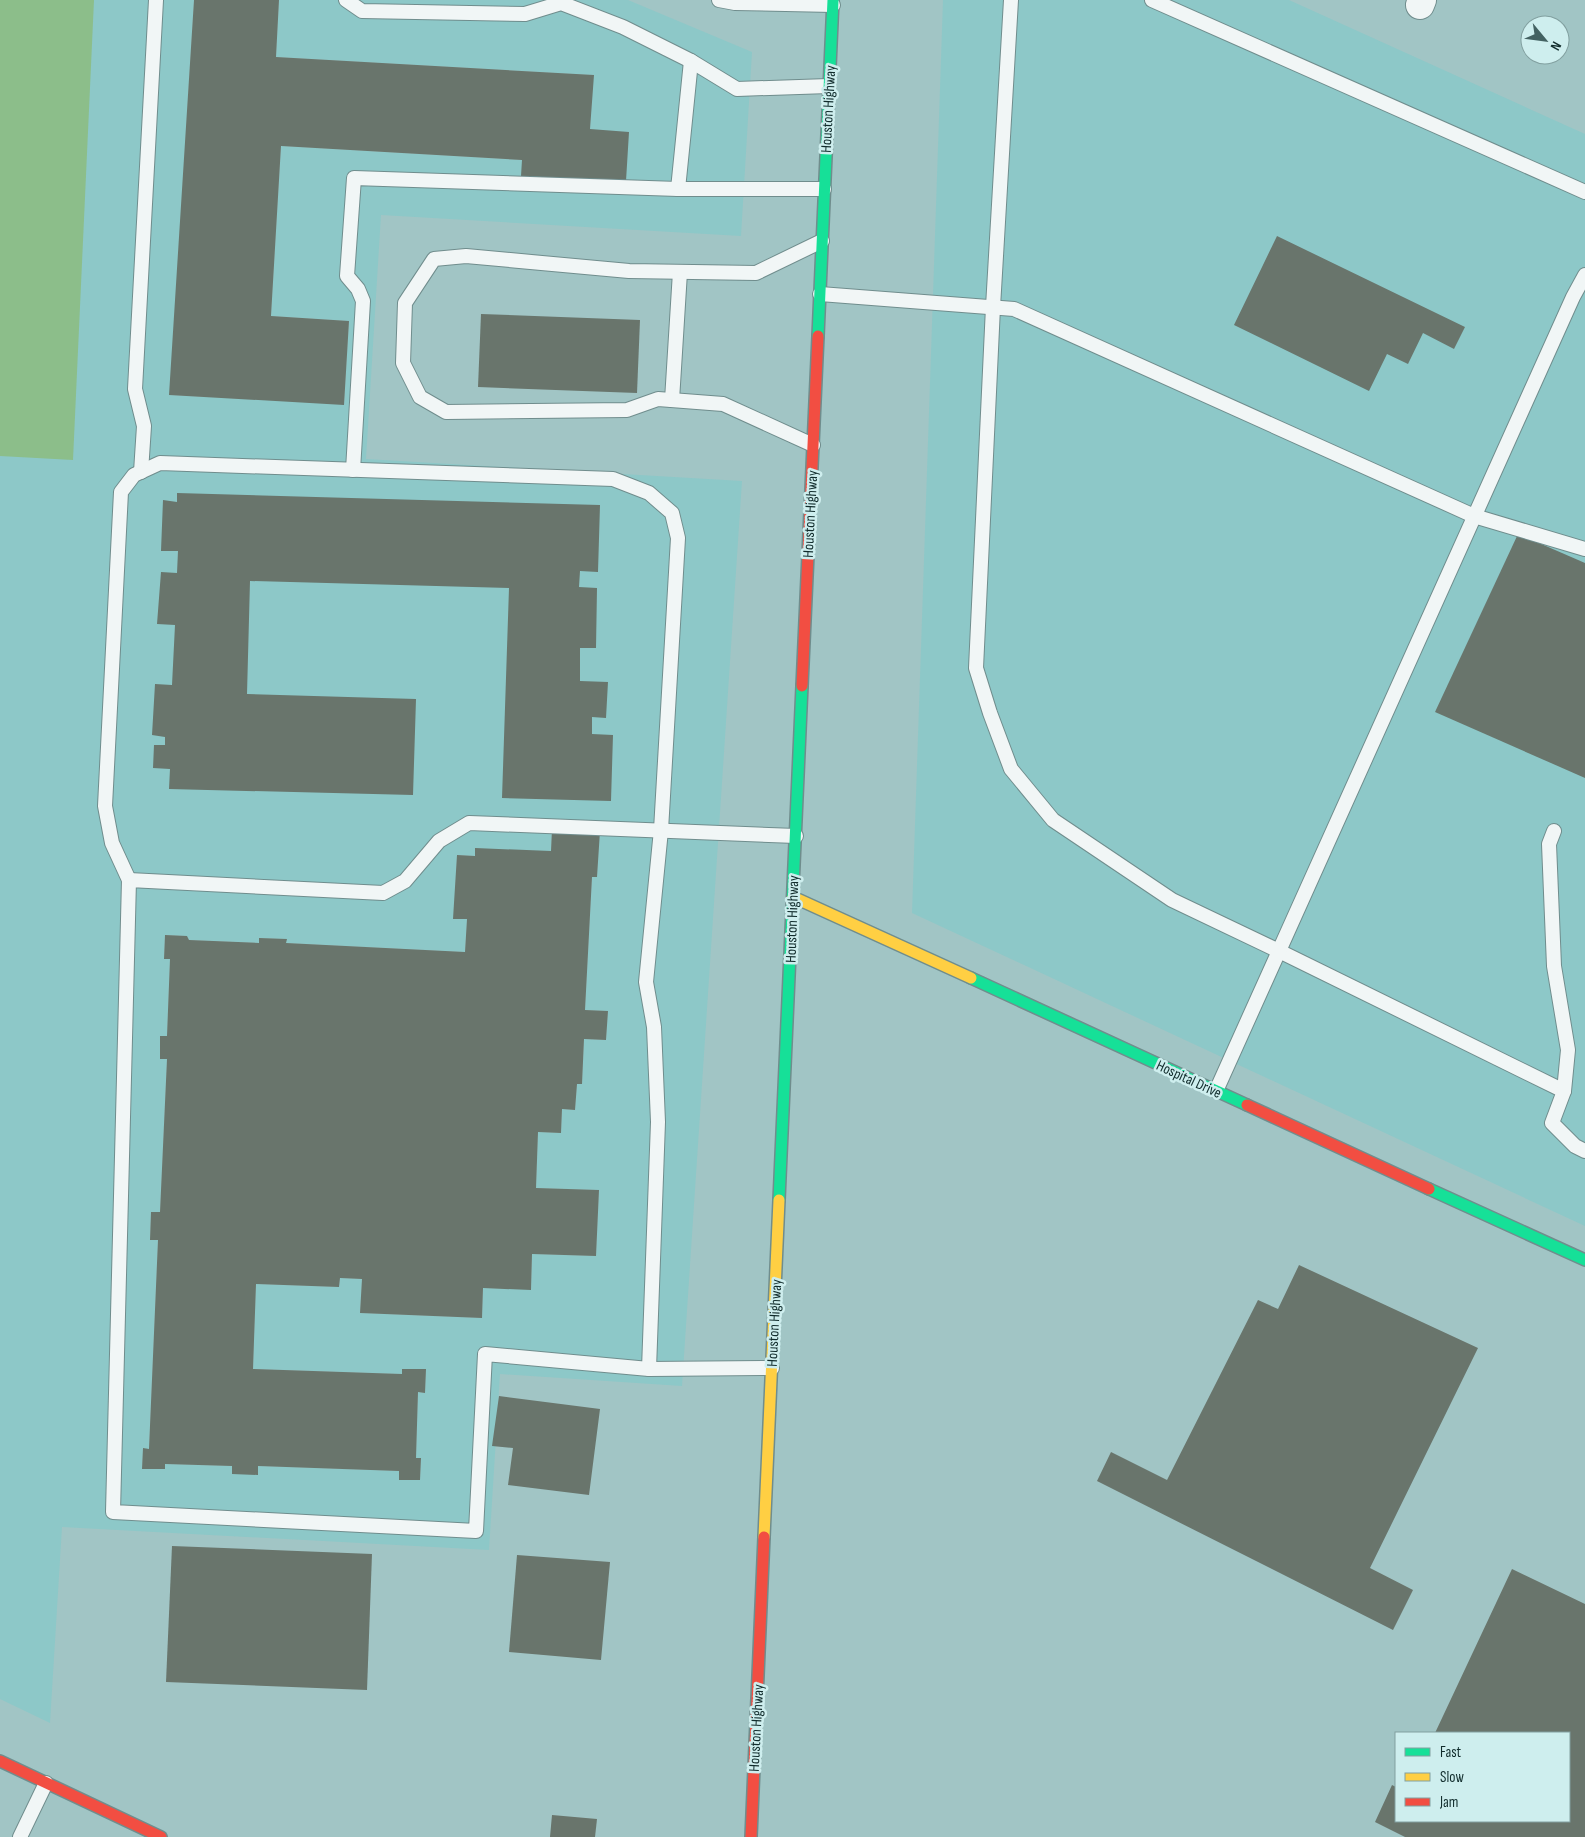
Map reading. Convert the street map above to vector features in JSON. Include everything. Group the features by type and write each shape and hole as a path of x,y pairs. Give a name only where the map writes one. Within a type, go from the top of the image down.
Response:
{"main road":[{"name":"Houston Highway","path":"751,1837 833,2"},
{"name":"Hospital Drive","path":"793,897 1585,1260"},
{"path":"1,1764 161,1837"}],"lane":[{"path":"141,472 144,426 135,389 156,0"},
{"path":"346,0 362,11 515,14 525,14 561,3 623,27 691,61 737,89 829,86"},
{"path":"719,0 735,3 833,2"},
{"path":"1011,0 992,307 976,668 1010,769 1053,820 1172,900 1564,1091"},
{"path":"1152,0 1585,192"},
{"path":"678,189 691,61"},
{"path":"353,470 363,300 358,289 347,276 354,178 678,189 824,189"},
{"path":"813,445 723,404 658,399 626,410 446,412 420,398 403,362 404,304 434,259 466,256 629,271 756,273 822,241"},
{"path":"672,400 680,272"},
{"path":"1216,1091 1474,516 1579,300 1585,275"},
{"path":"820,294 1014,309 1474,516 1585,549"},
{"path":"649,1369 658,1122 654,1027 646,982 661,830 678,538 672,513 650,493 613,480 160,463 134,475 121,492 106,806 112,843 129,880 113,1512 476,1531 485,1354 649,1369 772,1368"},
{"path":"129,880 383,893 405,882 439,841 469,823 796,836"},
{"path":"1554,831 1549,844 1554,966 1568,1050 1564,1091 1552,1122 1575,1146 1585,1151"},
{"path":"20,1837 46,1783"}],"shaded area":[{"path":"0,0 194,0 170,395 344,404 349,321 271,316 281,146 522,160 590,129 593,75 276,57 279,0 628,0 752,52 741,236 381,215 366,459 742,481 682,1386 500,1374 489,1550 62,1527 50,1723 0,1699","holes":["552,829 599,831 597,877 592,877 585,1010 608,1011 606,1040 584,1039 582,1084 577,1084 575,1110 562,1109 561,1133 538,1132 536,1188 599,1190 596,1256 532,1254 531,1289 483,1288 482,1318 360,1313 362,1279 340,1278 339,1287 256,1284 253,1369 402,1374 403,1369 426,1369 425,1393 418,1392 416,1458 421,1458 420,1480 399,1480 399,1471 258,1466 258,1474 232,1466 165,1464 164,1469 142,1469 143,1449 149,1449 158,1240 150,1239 151,1212 160,1212 167,1059 160,1059 160,1036 167,1036 170,959 164,958 165,935 187,936 189,940 259,943 259,938 286,939 286,943 465,952 467,919 454,919 457,855 475,856 551,851"]},
{"path":"943,0 1289,0 1585,134 1585,1226 912,913"}],"green space":[{"path":"0,0 94,0 73,460 0,456"}],"building":[{"path":"194,0 279,0 276,57 594,75 590,129 629,132 626,181 521,176 522,160 281,146 271,316 349,321 344,405 169,395"},
{"path":"1277,236 1465,327 1454,349 1423,333 1408,364 1387,354 1369,391 1234,325"},
{"path":"481,314 640,320 637,393 478,387"},
{"path":"177,493 600,505 598,572 580,571 579,587 597,588 596,648 580,648 580,681 608,682 606,718 592,717 592,734 613,735 611,801 502,798 509,588 250,581 247,694 416,699 413,795 169,789 170,769 153,768 154,745 165,745 165,737 152,735 155,684 172,685 175,625 157,624 161,572 177,573 178,551 161,551 163,500 177,502"},
{"path":"1518,534 1585,563 1585,778 1435,712"},
{"path":"552,829 600,831 597,877 592,877 585,1010 608,1011 606,1040 584,1039 582,1084 577,1084 575,1110 562,1109 561,1133 538,1132 536,1188 599,1190 596,1256 532,1254 531,1290 483,1288 482,1318 360,1313 362,1279 340,1278 339,1287 256,1284 253,1369 402,1374 402,1369 426,1369 425,1393 418,1392 416,1458 421,1458 420,1480 399,1480 399,1471 258,1466 258,1475 232,1474 232,1466 165,1464 165,1469 142,1469 143,1448 149,1449 158,1240 150,1240 151,1212 160,1212 167,1059 160,1059 160,1036 167,1036 170,959 164,959 165,935 187,936 189,940 259,943 259,938 287,939 286,943 465,952 467,919 453,919 457,855 475,856 475,848 551,851"},
{"path":"1299,1265 1478,1348 1370,1568 1413,1590 1393,1630 1097,1481 1111,1452 1167,1480 1258,1300 1278,1309"},
{"path":"499,1396 600,1409 589,1495 508,1485 513,1448 492,1446"},
{"path":"172,1546 372,1554 367,1690 166,1682"},
{"path":"517,1555 610,1562 601,1660 509,1652"},
{"path":"1512,1569 1585,1604 1585,1837 1405,1837 1375,1822 1392,1785 1395,1786 1395,1822 1570,1822 1570,1732 1435,1732"},
{"path":"552,1815 597,1819 595,1837 550,1837"}],"traffic: fast":[{"path":"818,336 833,0"},
{"path":"779,1200 802,686"},
{"path":"971,978 1247,1105"},
{"path":"1429,1189 1585,1260"}],"traffic: slow":[{"path":"793,897 971,978"},
{"path":"764,1537 779,1200"}],"traffic: jam":[{"path":"802,686 818,336"},
{"path":"1247,1105 1429,1189"},
{"path":"751,1837 764,1537"},
{"path":"0,1761 161,1837"}]}
